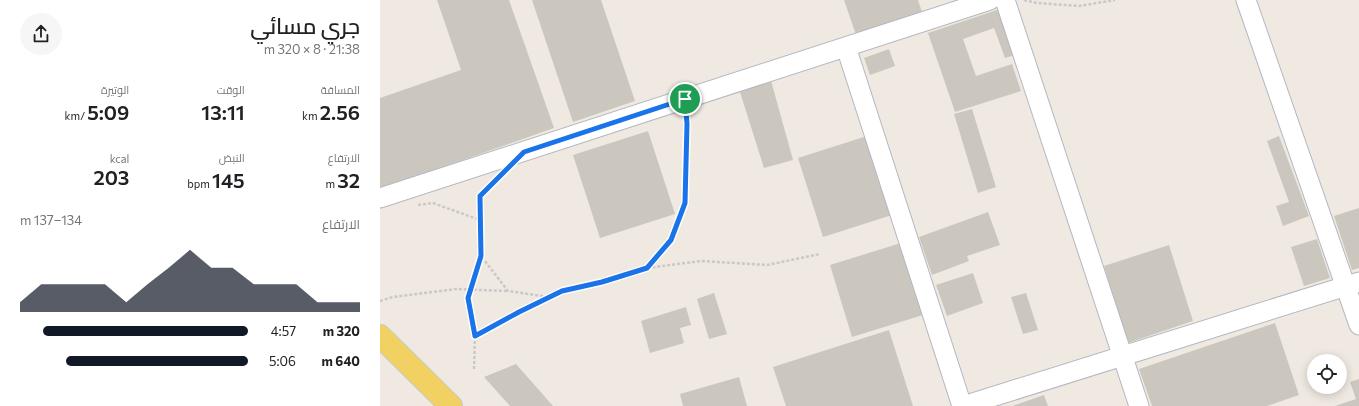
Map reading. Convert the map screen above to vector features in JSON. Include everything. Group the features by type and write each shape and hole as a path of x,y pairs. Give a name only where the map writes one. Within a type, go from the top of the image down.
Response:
{"main road":[{"path":"380,336 451,406"}],"street":[{"path":"380,198 990,0"},
{"path":"1005,0 1139,406"},
{"path":"1246,0 1353,284 1359,325"},
{"path":"846,47 963,406 1353,284"}],"path":[{"path":"1024,0 1037,3 1079,6 1115,0"},
{"path":"647,268 671,240 685,203 687,124 685,99"},
{"path":"474,369 475,336 468,298 481,256 480,196 499,176"},
{"path":"418,205 433,203 480,220"},
{"path":"475,336 562,291 602,282 647,268 701,261 767,265 820,254"},
{"path":"481,256 508,291"},
{"path":"380,301 393,296 456,289 508,291 550,297"}],"building":[{"path":"437,0 509,0 554,128 380,189 380,98 461,70"},
{"path":"532,0 601,0 635,101 573,122"},
{"path":"844,0 918,0 922,12 856,35"},
{"path":"1000,9 1015,55 1005,58 994,28 963,39 976,76 1012,64 1021,91 955,112 928,33"},
{"path":"889,49 895,66 870,75 864,58"},
{"path":"770,77 793,160 764,168 739,89"},
{"path":"972,109 996,187 978,193 954,114"},
{"path":"648,131 675,214 600,238 573,155"},
{"path":"867,136 892,215 823,237 798,158"},
{"path":"1279,136 1309,216 1283,226 1276,206 1289,202 1267,141"},
{"path":"1359,208 1359,268 1352,270 1334,216"},
{"path":"988,212 1000,245 967,256 969,261 932,275 919,237"},
{"path":"1317,239 1330,278 1304,286 1291,247"},
{"path":"901,243 923,315 852,337 830,265"},
{"path":"1169,245 1193,321 1128,343 1104,266"},
{"path":"973,273 983,303 947,316 936,285"},
{"path":"714,293 727,334 709,339 697,299"},
{"path":"1026,293 1038,330 1023,334 1011,297"},
{"path":"686,307 691,325 680,328 684,343 650,353 641,321"},
{"path":"1275,323 1299,395 1267,406 1152,406 1139,369"},
{"path":"889,330 913,406 786,406 773,367"},
{"path":"516,364 553,406 510,406 484,377"},
{"path":"739,377 747,406 683,406 680,394"},
{"path":"1359,379 1359,406 1335,406 1356,399 1350,382"},
{"path":"1044,395 1048,406 1012,406"}],"route":[{"path":"685,99 687,124 685,203 671,240 647,268 602,282 562,291 475,336 468,298 481,256 480,196 524,152 685,99"}]}
